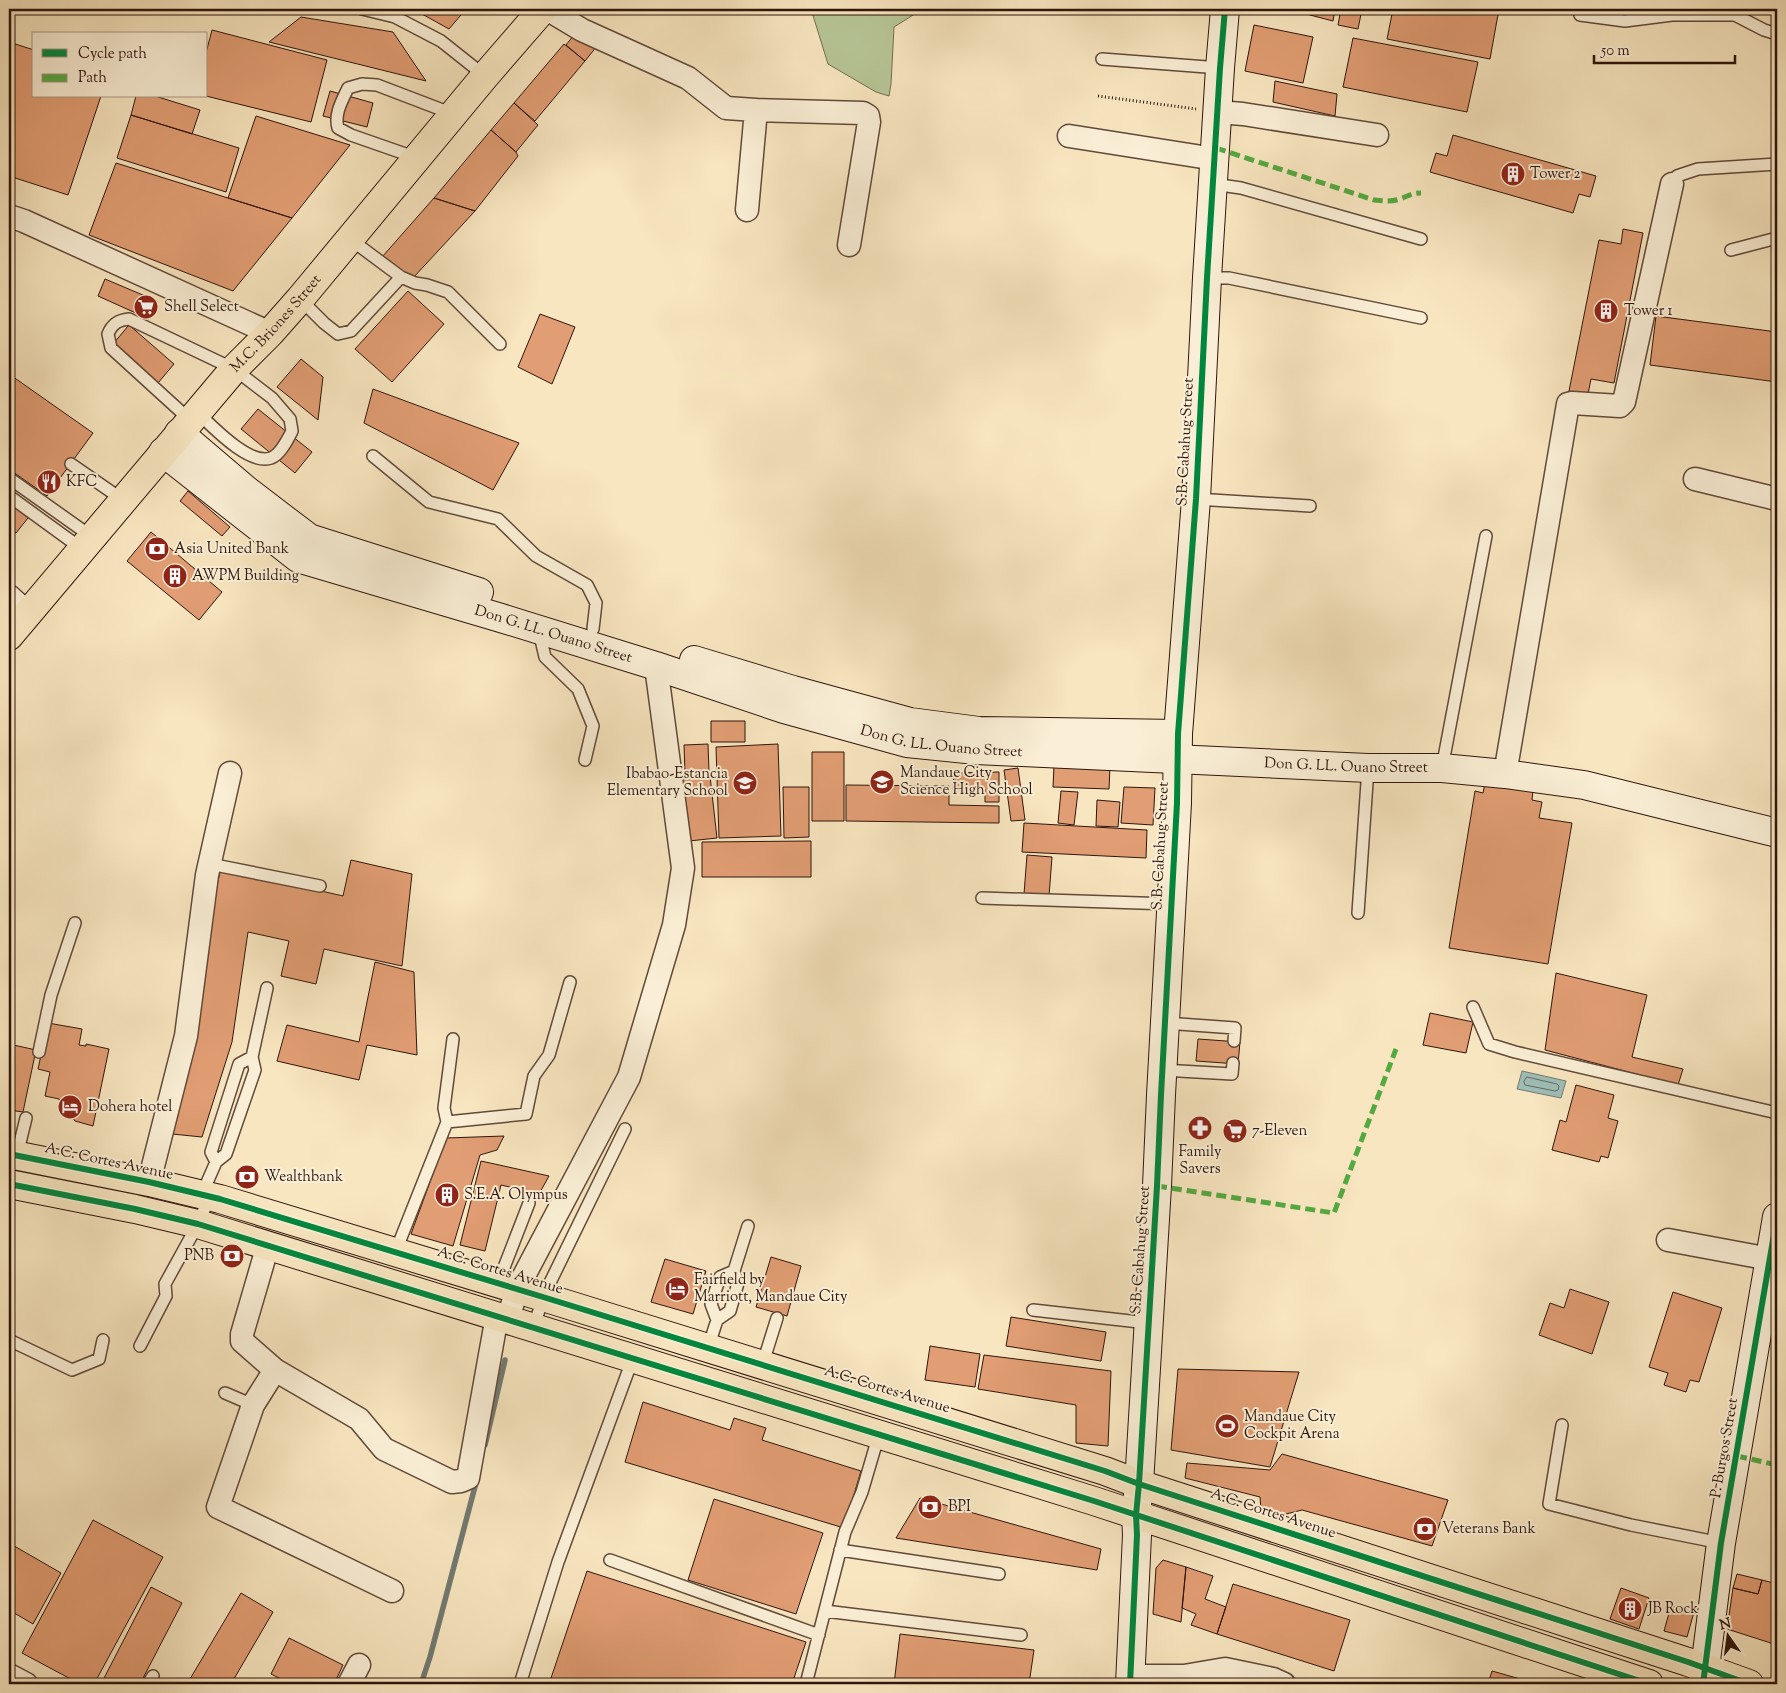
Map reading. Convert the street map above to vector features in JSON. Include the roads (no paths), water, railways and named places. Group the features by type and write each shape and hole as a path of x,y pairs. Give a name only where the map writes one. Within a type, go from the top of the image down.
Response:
{"main road":[{"name":"M.C. Briones Street","path":"9,636 19,604 87,543 234,368 270,333 300,299 542,9"},
{"name":"A.C. Cortes Avenue","path":"13,1154 206,1195 508,1286 1105,1471 1139,1484 1428,1577 1704,1676 1749,1684"},
{"path":"9,1184 136,1209 198,1224 268,1245 1136,1515 1649,1684"},
{"path":"866,1396 867,1430"},
{"path":"1418,1609 1428,1577"}],"street":[{"path":"547,9 582,30 688,78 726,108 863,113 868,116 869,122 849,245"},
{"name":"S.B. Cabahug Street","path":"1131,1680 1137,1535 1136,1515 1157,1186 1178,746 1196,499 1207,278 1225,9"},
{"path":"747,210 756,110"},
{"path":"1218,112 1243,114 1377,135"},
{"path":"1069,136 1214,172"},
{"path":"1505,774 1568,404 1620,406 1624,402 1672,184"},
{"path":"9,216 24,221 270,333"},
{"name":"Don G. LL. Ouano Street","path":"182,429 246,490 309,538 504,609 593,629 743,685"},
{"path":"1695,479 1777,499"},
{"name":"Don G. LL. Ouano Street","path":"504,609 539,631 656,666 910,722 978,741 1178,746 1368,768 1442,768 1505,774 1584,785 1777,832"},
{"path":"268,1245 242,1334 242,1341 275,1370 358,1419 384,1449 452,1482 468,1478 503,1318 508,1286 628,1077 674,925 683,868 656,666"},
{"path":"150,1182 186,1036 210,864 230,773"},
{"name":"P. Burgos Street","path":"1704,1676 1721,1543 1777,1217"},
{"path":"1668,1240 1770,1259"},
{"path":"275,1370 253,1405 218,1507 392,1591"},
{"path":"1131,1680 1184,1676 1225,1669 1284,1684"}],"lane":[{"path":"362,9 395,17 441,41 485,76"},
{"path":"1580,15 1625,21 1672,15 1735,15 1764,30 1777,34"},
{"path":"1102,59 1220,68"},
{"path":"417,158 351,135 338,128 336,120 340,105 348,88 362,84 377,85 453,114"},
{"path":"1672,184 1677,176 1698,169 1777,164"},
{"path":"1214,172 1241,188 1421,239"},
{"path":"1731,250 1777,238"},
{"path":"350,239 401,277 448,292 500,344"},
{"path":"300,299 338,334 352,331 401,277"},
{"path":"1207,278 1229,278 1421,318"},
{"path":"129,319 234,368 272,398 290,418 292,430 276,455 270,459 254,458 182,429 111,348 108,334 111,328 122,320 129,319"},
{"path":"373,456 429,502 498,519 536,556 587,585 596,603 593,629"},
{"path":"71,464 123,500"},
{"path":"9,478 87,543"},
{"path":"9,496 87,543"},
{"path":"1196,499 1310,506"},
{"path":"1442,768 1486,536"},
{"path":"539,631 545,657 578,690 593,726 585,760"},
{"path":"1358,913 1368,768"},
{"path":"210,864 320,886"},
{"path":"982,898 1171,904"},
{"path":"38,1052 51,995 75,923"},
{"path":"447,1122 526,1114 534,1076 549,1055 570,982"},
{"path":"140,1346 166,1296 165,1284 198,1224 216,1162 226,1154 255,1070 252,1057 267,988"},
{"path":"1473,1007 1489,1044 1524,1054 1777,1113"},
{"path":"1164,1023 1235,1028 1234,1041"},
{"path":"395,1253 447,1122 444,1108 453,1039"},
{"path":"216,1162 211,1152 239,1064 252,1057"},
{"path":"1162,1070 1232,1074 1232,1063"},
{"path":"13,1154 26,1118"},
{"path":"220,1124 235,1128"},
{"path":"534,1327 543,1297 625,1130"},
{"path":"508,1286 529,1203"},
{"path":"708,1348 717,1320 730,1311 738,1283 734,1271 748,1226"},
{"path":"717,1320 711,1304 720,1277 734,1271"},
{"path":"1033,1310 1148,1323"},
{"path":"762,1366 777,1318"},
{"path":"9,1340 72,1370 99,1359 103,1340"},
{"path":"520,1684 558,1562 633,1358"},
{"path":"225,1393 253,1405"},
{"path":"1562,1425 1549,1504 1631,1525 1721,1543"},
{"path":"806,1684 820,1635 844,1532 862,1492 867,1430"},
{"path":"840,1550 999,1574"},
{"path":"610,1560 820,1635"},
{"path":"825,1611 1021,1635"}],"water":[{"path":"1522,1071 1566,1081 1561,1098 1517,1089"}],"waterway":[{"path":"485,1445 505,1360"},
{"path":"421,1684 430,1657 477,1479"}],"place":[{"name":"Tower 2","path":"1513,174"},
{"name":"Shell Select","path":"146,307"},
{"name":"Tower 1","path":"1606,311"},
{"name":"KFC","path":"49,482"},
{"name":"Asia United Bank","path":"157,549"},
{"name":"AWPM Building","path":"175,576"},
{"name":"Mandaue City Science High School","path":"882,782"},
{"name":"Ibabao-Estancia Elementary School","path":"745,783"},
{"name":"Dohera hotel","path":"70,1107"},
{"name":"Family Savers","path":"1200,1128"},
{"name":"7-Eleven","path":"1235,1131"},
{"name":"Wealthbank","path":"247,1177"},
{"name":"S.E.A. Olympus","path":"447,1195"},
{"name":"PNB","path":"232,1256"},
{"name":"Fairfield by Marriott, Mandaue City","path":"677,1289"},
{"name":"Mandaue City Cockpit Arena","path":"1227,1426"},
{"name":"BPI","path":"930,1507"},
{"name":"Veterans Bank","path":"1425,1529"},
{"name":"JB Rock","path":"1630,1609"}]}
